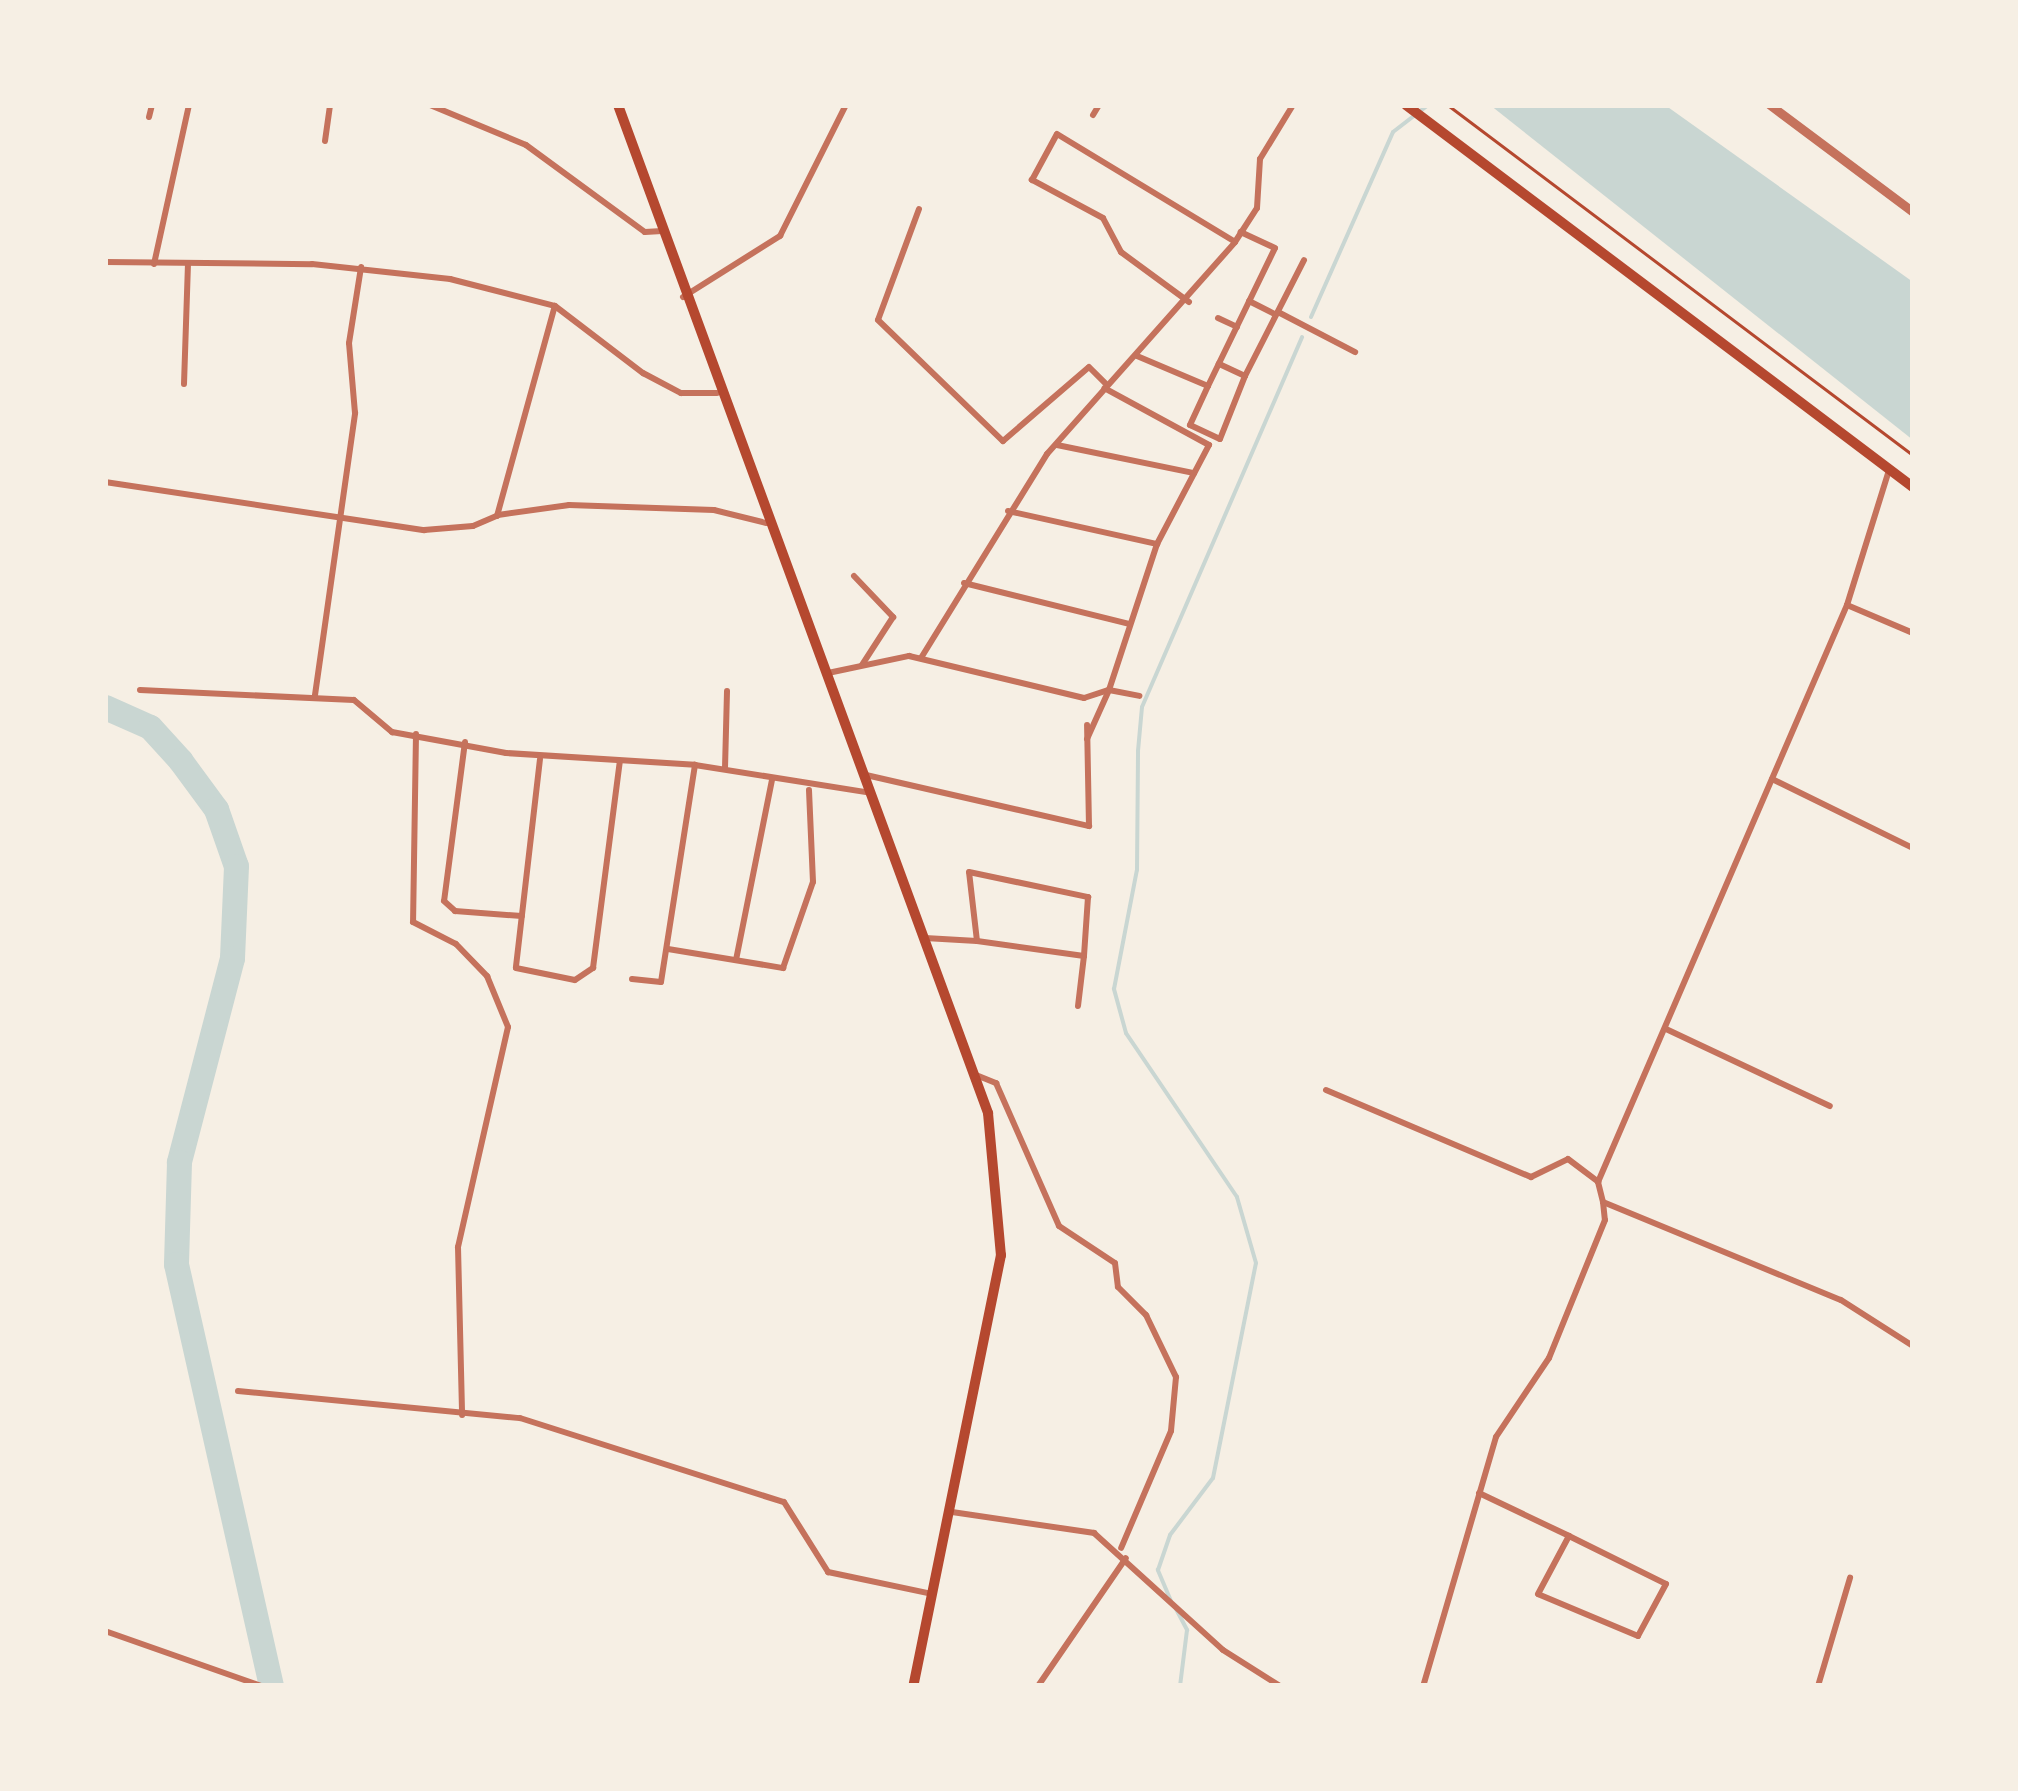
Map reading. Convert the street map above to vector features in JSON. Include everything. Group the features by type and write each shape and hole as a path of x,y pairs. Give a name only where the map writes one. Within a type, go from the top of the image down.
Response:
{"main road":[{"path":"618,105 717,393 872,793 974,1074 998,1174 1001,1255 952,1512 913,1686"},
{"path":"1408,107 1913,487"}],"street":[{"path":"149,118 152,105"},
{"path":"154,264 190,105"},
{"path":"324,141 330,105"},
{"path":"430,105 526,145 645,232 662,231"},
{"path":"683,296 780,236 846,105"},
{"path":"1093,114 1099,105"},
{"path":"920,658 1008,510 1055,444 1189,302 1242,232 1257,208 1260,159 1293,105"},
{"path":"1770,105 1911,207"},
{"path":"1189,302 1121,252 1103,218 1032,180 1058,134 1235,242"},
{"path":"919,209 878,320 1003,441 1089,367 1105,387 1209,445 1157,544 1108,690 1086,740"},
{"path":"1242,232 1275,248 1190,424 1220,439 1245,376 1304,260"},
{"path":"105,262 362,267 555,306 643,373 681,392 717,393"},
{"path":"184,384 188,265"},
{"path":"315,695 344,513 356,390 349,343 362,267"},
{"path":"1250,301 1355,352"},
{"path":"497,516 555,306"},
{"path":"1218,318 1237,327"},
{"path":"1136,355 1208,386"},
{"path":"1218,364 1245,376"},
{"path":"1055,444 1194,473"},
{"path":"1423,1686 1496,1438 1549,1358 1605,1220 1598,1182 1847,605 1889,469"},
{"path":"105,482 344,513 446,531 497,516 569,505 714,510 766,523"},
{"path":"1008,510 1157,544"},
{"path":"854,576 893,617 861,666"},
{"path":"964,584 1130,624"},
{"path":"1847,605 1913,633"},
{"path":"823,674 920,658 1084,698 1108,690 1139,696"},
{"path":"140,690 315,695 354,700 392,732 465,742 540,759 695,764 809,790 872,793"},
{"path":"725,768 727,691"},
{"path":"864,775 1089,826 1087,725"},
{"path":"416,734 413,922 456,944 488,976 508,1027 458,1248 462,1415"},
{"path":"465,742 444,902 455,911 522,916"},
{"path":"540,759 516,968 576,980 594,968 620,760"},
{"path":"632,979 661,982 695,764"},
{"path":"1772,779 1913,848"},
{"path":"736,960 772,780"},
{"path":"668,950 784,968 813,882 809,790"},
{"path":"976,940 969,872 1088,897 1078,1006"},
{"path":"925,938 976,940 1084,956"},
{"path":"1666,1029 1830,1106"},
{"path":"974,1074 996,1083 1059,1226 1116,1262 1118,1287 1146,1315 1176,1377 1171,1431 1121,1548"},
{"path":"1326,1090 1531,1176 1558,1157 1598,1182"},
{"path":"1603,1202 1842,1300 1913,1346"},
{"path":"238,1391 520,1418 634,1461 720,1478 784,1502 828,1572 933,1594"},
{"path":"1480,1493 1569,1536 1666,1584 1638,1636 1538,1594 1569,1536"},
{"path":"952,1512 1094,1533 1121,1548 1126,1558 1223,1650 1280,1686"},
{"path":"1038,1686 1126,1558"},
{"path":"1818,1686 1850,1578"},
{"path":"105,1631 261,1686"}],"path":[{"path":"1448,105 1913,455"}],"shaded area":[{"path":"1490,105 1665,105 1913,282 1913,440"}],"waterway":[{"path":"1311,317 1393,132 1428,105"},
{"path":"1171,1601 1158,1570 1170,1535 1213,1478 1256,1263 1237,1197 1126,1033 1114,989 1137,870 1142,707 1302,337"},
{"path":"105,707 150,727 180,760 216,809 236,866 232,958 179,1162 176,1264 271,1686"},
{"path":"1176,1609 1187,1630 1180,1686"}]}
